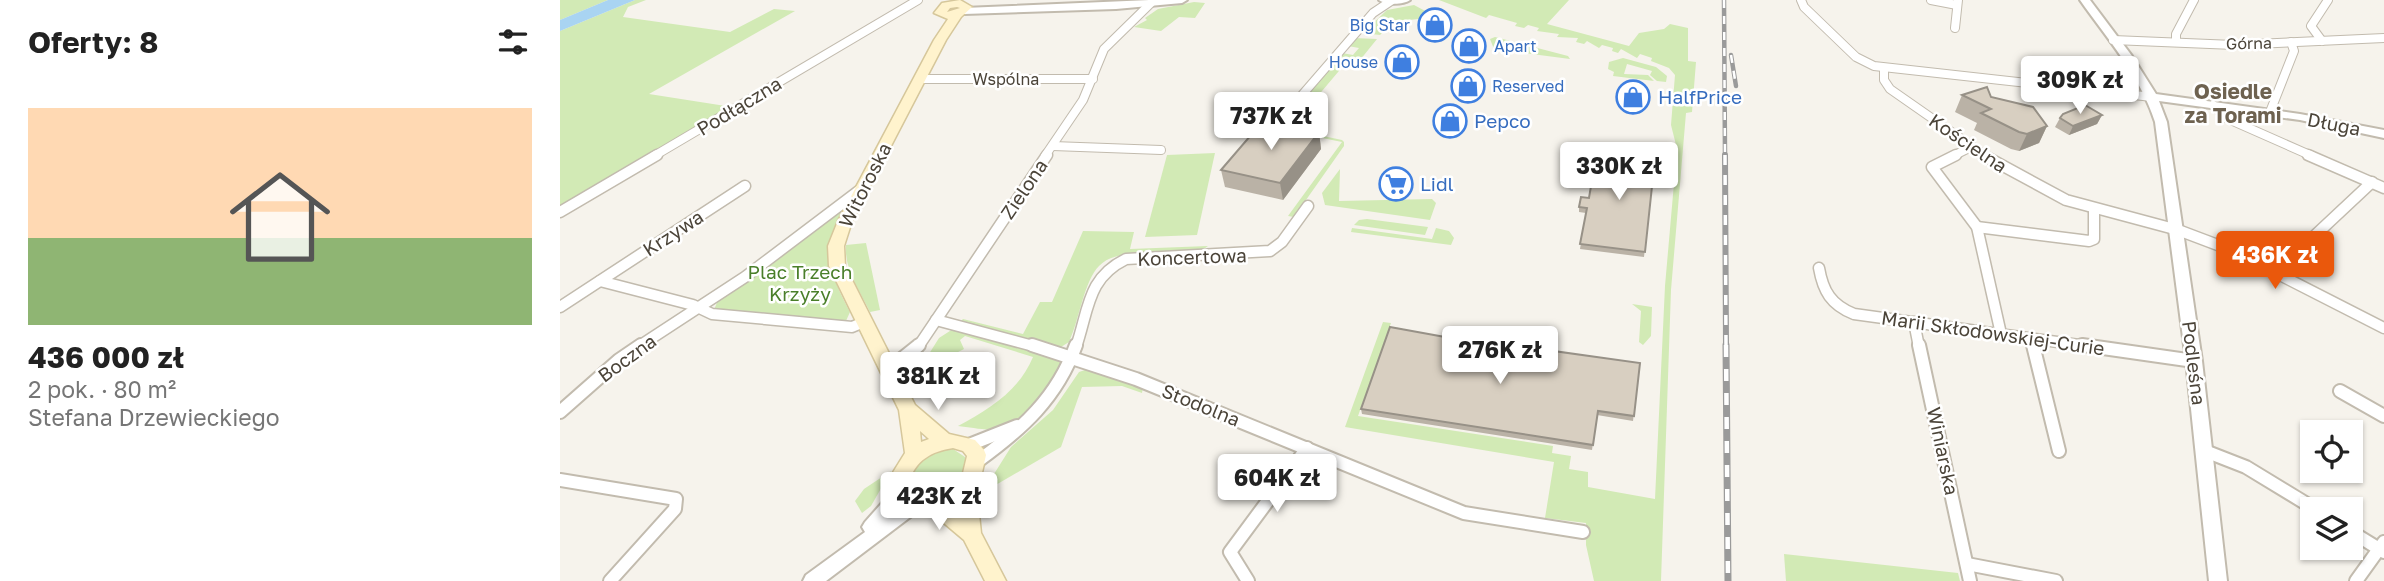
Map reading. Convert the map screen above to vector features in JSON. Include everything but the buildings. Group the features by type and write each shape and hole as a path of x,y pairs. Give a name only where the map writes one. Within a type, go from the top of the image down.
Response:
{"main road":[{"path":"926,0 941,8 960,8"},
{"name":"Witoroska","path":"940,40 941,8"},
{"name":"Witoroska","path":"914,456 908,410 837,266 835,252 845,221 940,40 960,8"},
{"name":"Witoroska","path":"908,410 944,441"},
{"path":"971,534 917,498 901,474 914,456 944,441 974,453 965,484 971,534 996,581"},
{"path":"917,498 956,492 965,484"}],"street":[{"name":"Podłączna","path":"560,212 918,0"},
{"path":"960,8 1182,0"},
{"path":"1302,95 1385,0 1405,0"},
{"name":"Długa","path":"1801,0 1804,7 1865,63 1884,70 2038,81 2270,112 2384,134"},
{"path":"1931,0 1957,2 1955,28"},
{"name":"Podleśna","path":"2085,0 2152,97 2161,122 2194,361 2218,581"},
{"path":"2176,42 2176,34 2194,0"},
{"path":"2322,41 2311,26 2328,0"},
{"name":"Zielona","path":"889,369 915,351 1053,146 1093,79 1107,44 1151,3"},
{"name":"Górna","path":"2113,40 2234,45 2384,38"},
{"path":"2270,112 2294,51 2291,42"},
{"name":"Kościelna","path":"1884,70 1884,80 1890,89 1971,147 2053,194 2094,210 2176,229 2225,248 2384,328"},
{"name":"Wspólna","path":"920,79 1093,79"},
{"path":"2213,105 2226,118 2384,188"},
{"path":"1053,146 1161,150"},
{"path":"1971,147 1932,167 1977,228 2001,334"},
{"path":"2310,240 2372,183"},
{"name":"Krzywa","path":"560,307 745,186"},
{"path":"698,309 863,187"},
{"name":"Koncertowa","path":"974,453 1026,422 1052,395 1071,357 1098,279 1108,268 1126,259 1270,251 1282,242 1308,206"},
{"path":"1977,228 2089,241 2094,239 2094,210"},
{"name":"Marii Skłodowskiej-Curie","path":"1819,268 1823,291 1841,310 2194,361"},
{"path":"600,281 693,305 715,314 852,327 864,322"},
{"name":"Boczna","path":"560,412 620,360 698,309"},
{"name":"Stodolna","path":"936,320 1071,357 1136,379 1429,501 1464,513 1583,532"},
{"name":"Winiarska","path":"1914,322 1970,581"},
{"path":"2031,339 2059,451"},
{"path":"2340,391 2384,415"},
{"name":"Koncertowa","path":"974,453 1026,422"},
{"path":"1248,581 1230,552 1307,448"},
{"path":"2205,451 2246,467 2300,500"},
{"path":"560,480 676,499 675,509 610,581"},
{"path":"813,581 917,498"},
{"path":"2356,581 2382,548 2363,538"},
{"path":"1967,564 2056,581"}],"green space":[{"path":"560,0 608,0 560,20"},
{"path":"635,0 646,0 628,7 623,17 730,32 774,9 795,11 649,94 732,107 560,208 560,31"},
{"path":"1439,0 1569,0 1547,24 1629,46 1639,33 1664,29 1670,24 1688,28 1688,61 1696,62 1692,112 1686,113 1671,290 1661,581 1594,581 1586,545 1586,523 1545,518 1554,462 1345,427 1383,322 1391,323 1358,416 1553,446 1552,453 1571,456 1569,469 1588,472 1588,487 1655,499 1665,286 1677,149 1671,125 1675,75 1669,68 1640,54 1637,58 1621,49 1618,53 1612,51 1613,48 1602,45 1599,48 1587,41 1584,44 1576,42 1578,38 1557,37 1559,34 1537,31 1539,28 1528,25 1524,28 1515,26 1517,23 1489,15 1486,18"},
{"path":"1194,2 1205,3 1195,18 1179,17 1161,31 1134,27 1147,20 1145,18 1158,9"},
{"path":"1414,5 1448,23 1427,18 1382,23 1384,31 1380,35 1363,33 1387,10"},
{"path":"1495,37 1568,56 1570,59 1501,50 1496,54 1490,39"},
{"path":"1354,38 1377,39 1360,60 1349,59 1290,129 1342,140 1344,146 1294,217 1288,216 1342,142 1278,129 1342,53 1353,55 1359,48 1348,46"},
{"path":"1623,58 1656,67 1667,76 1666,82 1657,81 1650,75 1652,71 1627,64 1624,74 1648,75 1654,81 1613,76 1614,72 1608,69 1609,62"},
{"path":"1215,153 1197,235 1145,237 1167,155"},
{"path":"1340,169 1339,201 1432,199 1436,203 1430,220 1325,205 1322,193"},
{"name":"Plac Trzech Krzyży","path":"847,204 832,259 835,280 850,312 846,321 714,310 718,300"},
{"path":"1359,220 1428,227 1425,235 1354,225"},
{"path":"1352,228 1432,239 1436,228 1449,231 1454,238 1451,245 1351,232"},
{"path":"1083,231 1134,232 1130,249 1208,246 1197,252 1184,254 1123,255 1099,266 1089,281 1069,342 1061,347 960,322 963,319 1023,334 1040,302 1052,302"},
{"path":"866,243 880,310 870,312 853,280 846,254 846,245"},
{"path":"1632,304 1652,307 1651,336 1643,345 1639,342 1641,311"},
{"path":"953,329 1058,357 1062,364 1045,394 1018,421 993,429 958,426 1002,398 1020,380 1033,357 965,336 960,340 964,349 917,373 939,338"},
{"path":"1091,368 1143,387 1142,393 1122,386 1082,387 1061,447 982,493 1011,447 1053,410 1079,372"},
{"path":"944,449 953,449 965,457 963,474 942,490 915,490 910,478 915,467 928,456"},
{"path":"891,471 871,506 862,513 855,501 864,489"},
{"path":"1784,554 1958,573 1960,581 1786,581"}],"water":[{"path":"608,0 635,0 560,31 560,20"}],"railway":[{"path":"1724,0 1725,156"},
{"path":"1731,55 1736,86"},
{"path":"1725,155 1726,347"},
{"path":"1726,345 1728,581"}],"place":[{"name":"Big Star","path":"1435,25"},
{"name":"Apart","path":"1469,46"},
{"name":"House","path":"1402,62"},
{"name":"Reserved","path":"1468,86"},
{"name":"HalfPrice","path":"1633,97"},
{"name":"Pepco","path":"1450,121"},
{"name":"Lidl","path":"1396,184"}],"district":[{"name":"Osiedle za Torami","path":"2233,104"}]}
